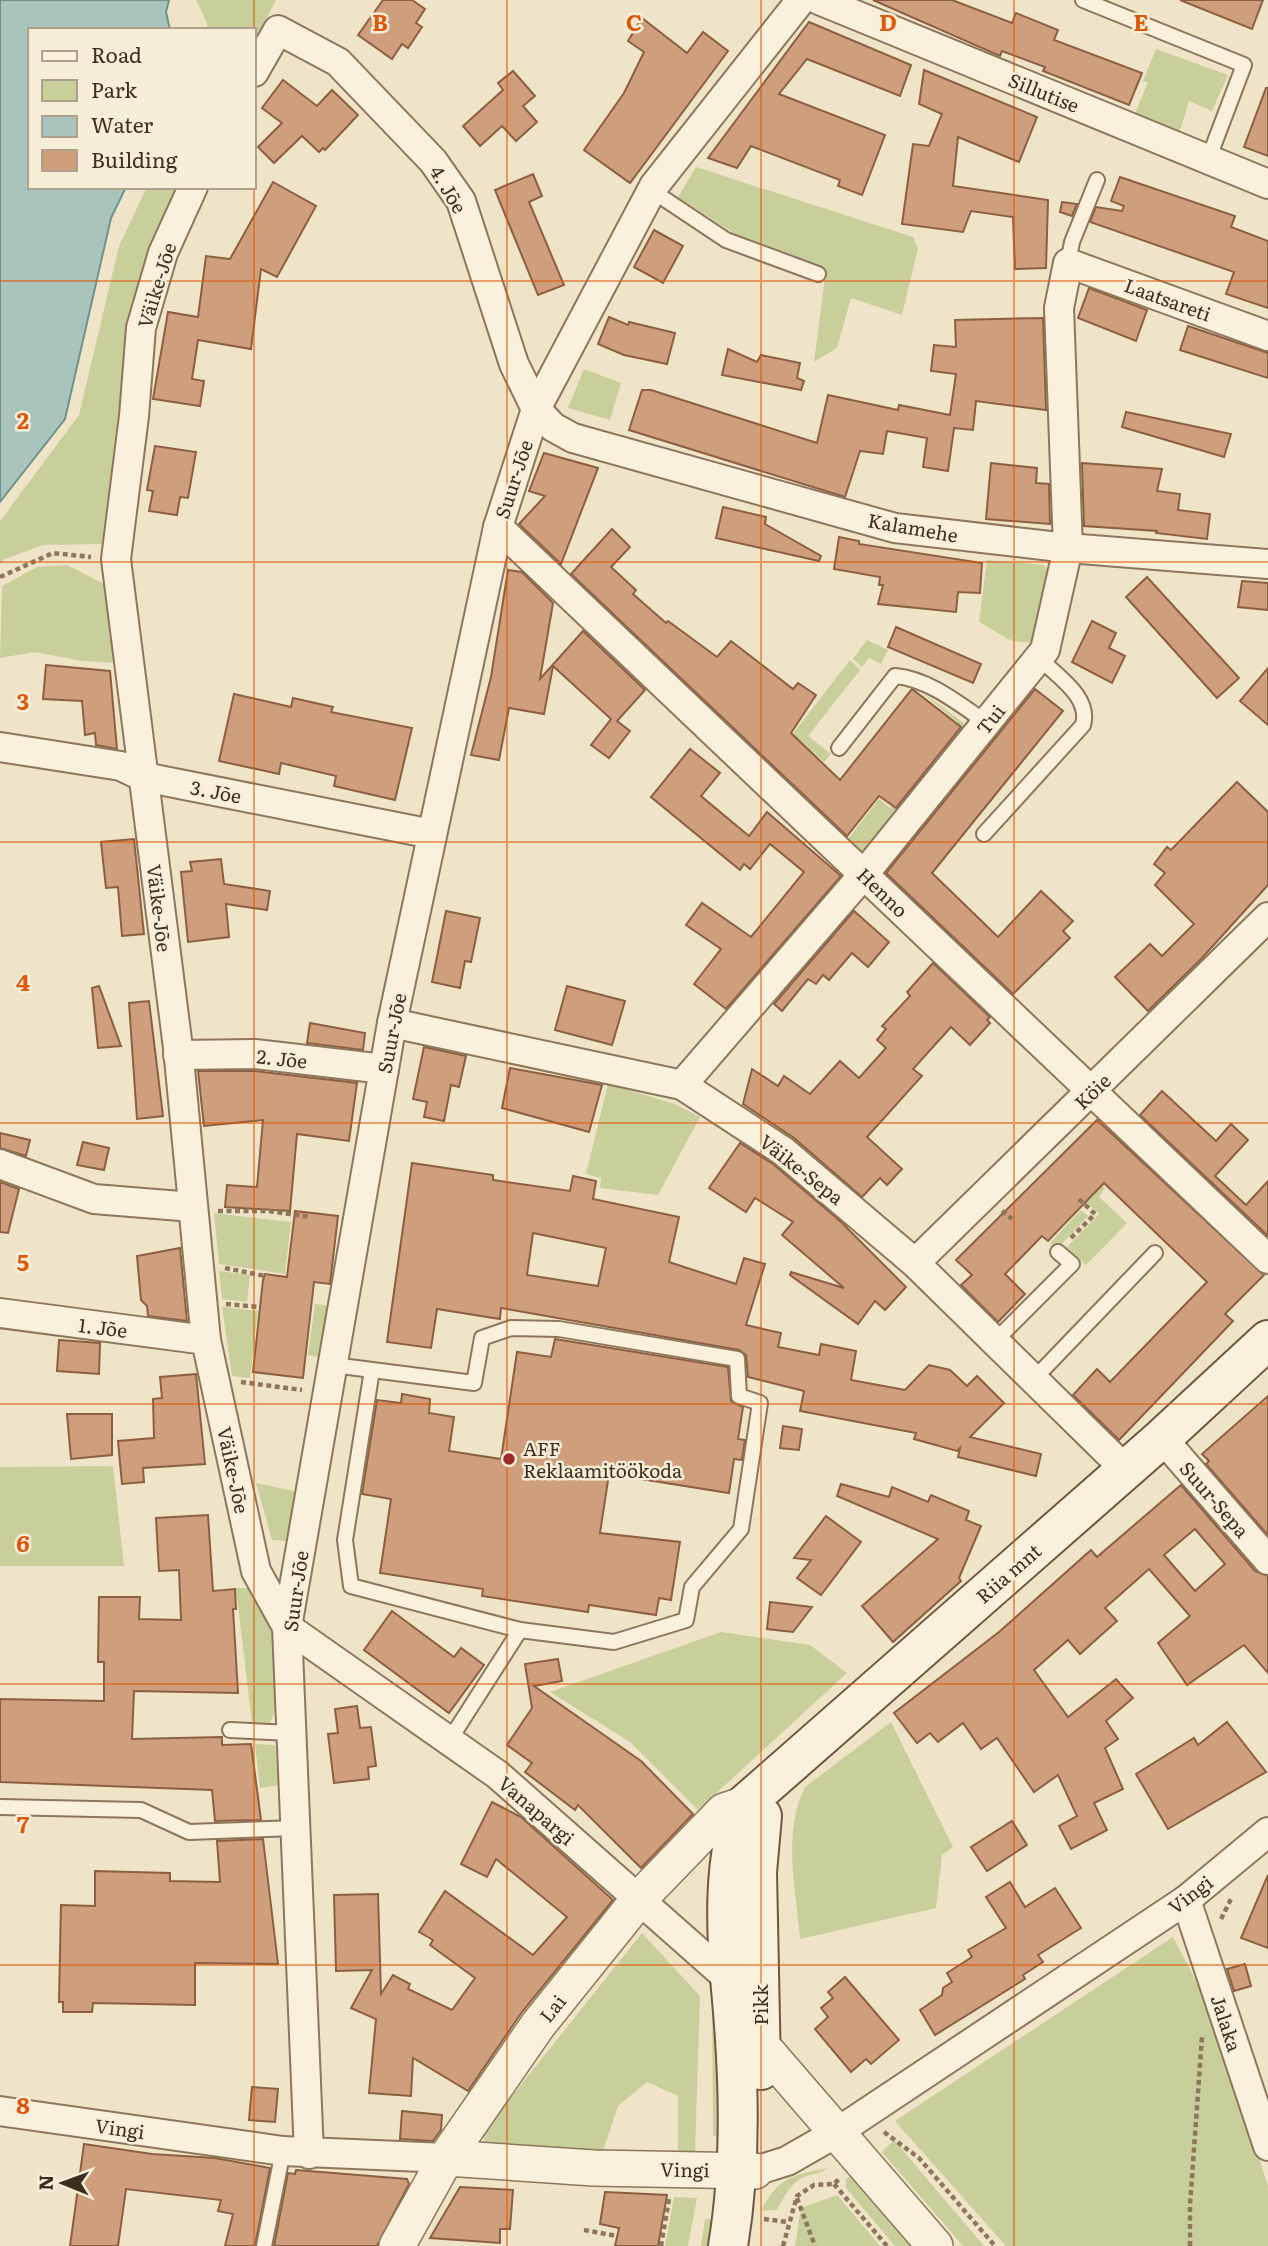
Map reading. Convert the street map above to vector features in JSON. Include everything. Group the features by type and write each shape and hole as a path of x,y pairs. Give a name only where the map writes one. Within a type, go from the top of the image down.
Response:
{"main road":[{"name":"Riia mnt","path":"745,1804 1126,1470 1268,1340"},
{"name":"Pikk","path":"742,2246 760,2168 758,1835 762,1815 785,1768"},
{"name":"Pikk","path":"728,2246 760,2168 730,1983 731,1849 736,1824 745,1804"}],"street":[{"name":"Suur-Jõe","path":"296,2152 296,1828 287,1627 392,1023 498,527 536,409 652,190 801,0"},
{"name":"Sillutise","path":"819,0 1268,184"},
{"name":"4. Jõe","path":"256,68 278,30 338,62 433,161 461,201 514,364 536,409"},
{"name":"Väike-Jõe","path":"192,189 163,253 141,328 135,416 117,559 178,1055 201,1209 206,1340 256,1571 287,1627"},
{"name":"Laatsareti","path":"1069,263 1268,336"},
{"name":"Tui","path":"682,1085 864,874 1045,650 1068,548 1059,309 1069,263"},
{"name":"Kalamehe","path":"536,409 553,428 573,438 895,528 1068,548 1266,555"},
{"name":"Henno","path":"498,527 1268,1259"},
{"name":"3. Jõe","path":"0,747 121,766 144,777 432,834"},
{"name":"Köie","path":"915,1263 1268,917"},
{"name":"Väike-Sepa","path":"392,1023 682,1085 783,1151 915,1263 1126,1470"},
{"name":"2. Jõe","path":"178,1055 255,1054 384,1069"},
{"path":"0,1164 94,1199 201,1209"},
{"name":"1. Jõe","path":"0,1313 206,1340"},
{"name":"Suur-Sepa","path":"1162,1438 1268,1560"},
{"name":"Vanapargi","path":"287,1627 498,1775 640,1898 730,1983"},
{"name":"Lai","path":"397,2246 446,2158 538,2025 640,1898 724,1811 745,1804"},
{"name":"Vingi","path":"850,2136 1186,1900 1268,1832"},
{"name":"Jalaka","path":"1186,1900 1268,2146"},
{"path":"730,1983 739,2018 760,2029 850,2136 935,2246"},
{"name":"Vingi","path":"0,2111 296,2152 594,2168 760,2168"},
{"path":"760,2168 825,2154 850,2136"}],"lane":[{"path":"1083,0 1244,65 1208,160"},
{"path":"1069,263 1072,242 1097,180"},
{"path":"652,190 726,240 818,274"},
{"path":"984,834 1083,725 1086,714 1083,702 1039,658"},
{"path":"839,748 895,676 910,678 930,687 987,723"},
{"path":"995,1341 1072,1264 1058,1252"},
{"path":"1034,1379 1154,1253"},
{"path":"333,1365 474,1383 482,1338 511,1328 559,1329 737,1359 738,1396 760,1403 741,1529 692,1587 686,1620 614,1642 520,1630 351,1587 345,1541 372,1370"},
{"path":"449,1741 520,1630"},
{"path":"230,1730 292,1733"},
{"path":"0,1807 141,1810 189,1832 296,1828"},
{"path":"264,2246 296,2152"}],"path":[{"path":"0,577 53,553 117,559"},
{"path":"1058,1252 1094,1214 1079,1199"},
{"path":"201,1209 268,1211 311,1217"},
{"path":"214,1267 265,1276"},
{"path":"219,1303 260,1307"},
{"path":"230,1380 310,1391"},
{"path":"850,2136 894,2137 919,2158 995,2246"},
{"path":"783,2246 796,2196 814,2185 834,2184 887,2246"},
{"path":"661,2246 671,2188"},
{"path":"796,2196 815,2246"},
{"path":"584,2230 617,2236"}],"green space":[{"path":"196,0 276,0 256,40 256,28 207,28"},
{"path":"1156,49 1228,75 1212,111 1189,101 1179,134 1134,116 1148,82 1143,81"},
{"path":"696,167 913,237 918,248 902,315 851,298 837,348 814,362 826,270 743,239 678,197"},
{"path":"146,189 182,189 106,544 43,545 3,560 0,565 0,521 79,415 119,246"},
{"path":"584,369 621,383 610,420 568,408"},
{"path":"987,560 1044,565 1048,570 1037,635 1032,643 1012,641 979,622"},
{"path":"67,565 110,587 116,663 82,661 35,652 0,658 2,586 37,567"},
{"path":"867,640 888,650 881,664 869,658 862,667 853,659"},
{"path":"850,660 860,670 808,736 831,754 824,762 802,742 774,774 767,767"},
{"path":"918,689 969,727 962,736 953,730 958,723"},
{"path":"898,798 905,804 867,849 859,852 845,843 879,799 890,808"},
{"path":"608,1084 675,1104 700,1117 658,1195 600,1188 601,1178 586,1174"},
{"path":"1097,1180 1105,1188 1099,1197 1127,1223 1086,1265 1067,1247 1099,1214 1081,1197"},
{"path":"1081,1210 1088,1216 1056,1250 1050,1243"},
{"path":"214,1213 291,1222 285,1274 219,1264"},
{"path":"219,1271 250,1275 247,1302 222,1299"},
{"path":"315,1304 330,1306 322,1358 308,1355"},
{"path":"222,1307 258,1311 250,1378 232,1376"},
{"path":"113,1466 124,1566 0,1566 0,1467"},
{"path":"256,1483 298,1492 296,1532 286,1541 272,1540"},
{"path":"236,1588 251,1588 273,1637 279,1675 278,1693 275,1711 268,1726 252,1724"},
{"path":"721,1632 810,1645 847,1673 698,1810 630,1742 550,1692"},
{"path":"891,1722 953,1847 942,1855 936,1908 800,1939 792,1842 798,1805 805,1787"},
{"path":"255,1744 275,1745 279,1785 260,1788"},
{"path":"642,1933 700,1996 695,2154 678,2154 678,2096 647,2082 618,2106 603,2151 495,2147 484,2142 484,2131"},
{"path":"1173,1937 1214,2015 1268,2186 1268,2246 1006,2246 895,2121"},
{"path":"712,2004 717,2004 720,2139 713,2135"},
{"path":"894,2140 984,2246 963,2246 882,2152"},
{"path":"828,2168 797,2181 777,2210 761,2211 780,2184 805,2173"},
{"path":"851,2177 910,2246 895,2246 846,2188 846,2178"},
{"path":"837,2195 880,2246 795,2246 801,2208"},
{"path":"674,2197 697,2198 688,2246 665,2246"},
{"path":"705,2219 724,2220 719,2246 701,2246"}],"water":[{"path":"0,0 169,0 166,12 170,28 28,28 28,189 125,189 111,218 65,419 0,502"}],"building":[{"path":"383,0 412,0 425,9 416,23 422,27 408,48 402,44 392,59 358,35"},
{"path":"873,0 952,0 1012,23 1016,13 1058,30 1054,40 1142,73 1129,105 1043,71 1045,67 1002,51 1000,56"},
{"path":"1180,0 1263,0 1252,29"},
{"path":"642,18 687,53 703,32 728,51 630,183 584,150 624,93 644,52 628,41"},
{"path":"809,22 911,65 900,96 807,59 779,94 885,135 862,195 838,186 840,180 751,146 737,168 708,158"},
{"path":"924,70 1037,117 1019,162 958,137 953,186 1048,200 1046,268 1015,269 1013,217 971,211 963,232 902,224 913,144 929,146 942,114 919,104"},
{"path":"513,71 535,96 523,106 537,122 516,141 502,126 480,146 463,126 503,90 498,83"},
{"path":"283,80 317,106 332,90 358,115 325,150 323,148 319,152 302,136 274,163 258,147 282,123 262,108"},
{"path":"1268,88 1268,156 1244,147"},
{"path":"533,174 542,196 529,202 564,285 538,295 495,190"},
{"path":"1120,177 1235,216 1231,227 1268,241 1268,308 1226,294 1234,272 1090,222 1096,207 1122,211 1124,206 1111,201"},
{"path":"273,182 316,206 277,277 261,269 251,349 198,340 192,379 204,381 200,406 153,399 168,312 198,317 206,256 230,259"},
{"path":"1062,202 1077,204 1072,216 1060,212"},
{"path":"654,230 683,246 663,283 634,267"},
{"path":"1089,288 1147,310 1136,341 1078,318"},
{"path":"609,317 628,325 629,322 675,333 667,364 624,355 598,344"},
{"path":"1043,318 1046,410 976,401 973,430 954,428 948,471 923,467 927,438 887,431 883,454 860,451 845,497 629,430 642,390 651,390 817,443 828,395 898,410 899,405 950,415 956,374 931,371 934,345 956,347 955,320"},
{"path":"1188,326 1268,353 1268,378 1180,350"},
{"path":"728,349 757,362 761,355 800,363 797,378 804,381 801,390 722,375"},
{"path":"1126,412 1231,434 1224,457 1122,427"},
{"path":"155,446 196,452 188,498 180,497 177,515 149,511 153,491 147,490"},
{"path":"544,453 598,468 561,564 519,524 545,496 529,491"},
{"path":"991,463 1037,468 1036,483 1049,484 1050,524 986,519"},
{"path":"1082,463 1162,469 1157,491 1180,494 1178,510 1210,514 1207,539 1156,533 1157,531 1084,526"},
{"path":"723,507 766,517 765,524 821,556 819,561 716,538"},
{"path":"612,529 630,547 611,567 636,590 633,594 666,623 668,621 717,657 731,641 793,689 798,683 816,695 791,733 840,780 912,689 961,727 896,808 879,796 847,836 571,574"},
{"path":"839,537 859,541 859,544 982,563 980,593 958,592 956,612 878,604 883,585 879,585 880,577 834,569"},
{"path":"508,570 522,572 553,603 540,679 583,631 645,690 617,721 630,731 609,758 591,745 611,719 553,666 544,714 509,708 499,760 471,755 491,677"},
{"path":"1147,577 1239,678 1217,698 1126,597"},
{"path":"1242,581 1268,583 1268,610 1238,607"},
{"path":"1092,621 1116,633 1109,648 1125,656 1112,683 1072,662"},
{"path":"896,627 981,664 973,683 888,647"},
{"path":"46,665 110,671 117,749 96,745 95,733 85,735 82,701 43,699"},
{"path":"1268,668 1268,725 1240,701"},
{"path":"1035,689 1063,711 932,873 998,937 1041,891 1073,921 1063,931 1070,938 1013,994 886,873"},
{"path":"234,694 291,707 293,698 333,707 331,712 412,728 395,800 334,786 336,776 281,763 279,774 219,761"},
{"path":"690,749 720,773 701,796 749,836 767,812 841,876 726,1009 694,984 721,949 686,925 702,903 751,937 804,872 770,844 750,869 744,864 740,870 651,797"},
{"path":"1237,782 1268,812 1268,885 1202,958 1148,1011 1115,977 1150,944 1162,956 1194,924 1155,885 1165,873 1154,864 1167,847 1171,850"},
{"path":"134,839 144,934 122,936 118,887 106,888 101,842"},
{"path":"221,859 224,884 270,891 267,910 226,904 229,937 188,942 181,872 192,871 190,862"},
{"path":"446,911 480,918 471,962 465,961 460,988 432,982"},
{"path":"854,911 889,942 868,967 852,953 829,980 823,975 816,984 808,979 782,1011 774,1004"},
{"path":"933,963 990,1017 987,1020 990,1023 970,1045 951,1027 913,1069 922,1076 867,1137 902,1169 887,1185 880,1178 862,1197 794,1138 743,1104 752,1069 778,1086 784,1076 810,1094 840,1061 859,1078 886,1048 877,1040 886,1029 882,1026 910,996 907,992"},
{"path":"99,986 121,1046 98,1048 92,988"},
{"path":"567,986 625,1001 612,1045 555,1030"},
{"path":"149,1001 163,1116 137,1119 129,1003"},
{"path":"310,1023 365,1033 363,1050 307,1043"},
{"path":"424,1047 466,1056 459,1087 451,1085 444,1121 424,1117 427,1102 413,1099"},
{"path":"510,1068 602,1085 589,1132 502,1108"},
{"path":"198,1071 254,1071 357,1083 349,1141 297,1134 290,1211 225,1207 227,1185 257,1187 263,1120 204,1126"},
{"path":"1162,1091 1216,1141 1231,1124 1248,1140 1215,1176 1246,1205 1268,1181 1268,1236 1140,1115"},
{"path":"1097,1120 1264,1275 1225,1314 1233,1321 1119,1440 1073,1395 1097,1369 1110,1382 1207,1282 1104,1183 1048,1241 1042,1236 1005,1274 1025,1294 998,1322 961,1285 972,1275 956,1260"},
{"path":"0,1133 30,1140 26,1156 0,1148"},
{"path":"83,1142 109,1148 104,1170 77,1165"},
{"path":"740,1143 773,1164 840,1221 906,1287 885,1310 875,1301 858,1324 790,1275 791,1272 844,1288 782,1235 793,1222 755,1198 746,1212 709,1188"},
{"path":"412,1163 493,1175 493,1180 570,1191 573,1176 596,1181 593,1199 679,1217 669,1262 736,1284 744,1258 765,1264 746,1325 781,1333 778,1347 819,1355 821,1344 856,1351 851,1380 905,1390 929,1365 950,1370 967,1386 977,1376 1004,1403 970,1437 1041,1454 1036,1476 958,1457 960,1448 957,1451 914,1439 916,1433 800,1411 804,1391 748,1377 746,1355 739,1350 501,1308 500,1319 437,1309 431,1348 387,1342","holes":["533,1233 606,1248 598,1286 527,1275"]},
{"path":"0,1182 19,1189 8,1233 0,1232"},
{"path":"295,1211 338,1216 330,1284 314,1282 303,1378 253,1372 263,1280 265,1274 287,1277"},
{"path":"180,1248 187,1321 148,1316 147,1306 141,1300 137,1256"},
{"path":"555,1339 728,1367 731,1401 743,1407 738,1439 745,1440 742,1460 734,1459 729,1493 609,1474 600,1533 680,1542 671,1600 659,1598 656,1615 589,1605 588,1612 482,1596 483,1589 380,1573 391,1499 362,1494 377,1400 401,1403 402,1394 430,1399 429,1413 454,1417 449,1451 501,1459 517,1352 551,1357"},
{"path":"59,1340 100,1343 99,1374 57,1371"},
{"path":"196,1374 205,1464 143,1468 144,1482 122,1484 118,1441 154,1438 153,1399 162,1398 160,1377"},
{"path":"1268,1396 1268,1535 1206,1464 1209,1461 1202,1454"},
{"path":"67,1414 112,1414 112,1455 71,1459"},
{"path":"783,1426 802,1429 799,1450 780,1448"},
{"path":"841,1484 889,1497 892,1487 928,1502 931,1495 969,1511 966,1520 981,1526 959,1578 961,1581 893,1642 862,1606 938,1539 837,1496"},
{"path":"1181,1485 1255,1571 1268,1576 1268,1673 1244,1645 1187,1685 1158,1643 1190,1616 1149,1569 1105,1608 1117,1621 1080,1654 1068,1640 1034,1670 1068,1717 1116,1679 1133,1698 1106,1721 1118,1739 1105,1748 1123,1789 1094,1803 1107,1830 1071,1849 1059,1826 1077,1816 1058,1775 1034,1792 997,1738 981,1749 963,1723 938,1742 930,1733 917,1743 894,1713 999,1632 1091,1550 1097,1557","holes":["1195,1529 1225,1564 1195,1591 1164,1555"]},
{"path":"208,1515 213,1591 235,1589 236,1609 233,1609 238,1693 134,1691 132,1739 222,1737 222,1745 251,1744 261,1820 215,1821 212,1790 0,1782 0,1699 104,1701 104,1662 98,1662 99,1597 140,1597 139,1619 181,1620 179,1570 159,1571 156,1518"},
{"path":"826,1516 861,1542 821,1595 797,1578 811,1560 794,1558"},
{"path":"770,1602 812,1607 793,1632 767,1629"},
{"path":"392,1611 454,1657 461,1648 484,1665 449,1713 364,1650"},
{"path":"558,1659 562,1681 534,1686 641,1761 693,1814 641,1868 578,1805 575,1810 525,1772 532,1763 507,1745 532,1708 525,1664"},
{"path":"357,1706 360,1728 371,1727 376,1766 368,1767 369,1779 334,1783 328,1734 338,1733 335,1709"},
{"path":"1227,1722 1266,1772 1168,1829 1136,1774 1194,1738 1198,1745"},
{"path":"492,1802 521,1817 613,1900 522,2012 468,2091 413,2058 411,2096 369,2093 376,2019 351,2008 372,1970 336,1971 334,1895 378,1894 381,1994 393,1975 410,1984 408,1989 452,2010 475,1978 430,1945 433,1940 419,1932 445,1891 533,1955 567,1917 496,1859 487,1877 461,1864"},
{"path":"1012,1821 1027,1845 987,1871 971,1847"},
{"path":"263,1839 278,1964 195,1963 195,2005 93,2003 92,2012 63,2012 63,2002 59,2002 61,1905 95,1906 95,1871 170,1873 170,1881 220,1882 217,1841"},
{"path":"1268,1875 1268,1948 1241,1938"},
{"path":"1010,1882 1025,1907 1055,1888 1081,1928 1038,1955 1043,1962 1023,1975 1025,1979 935,2035 920,2010 942,1995 943,1988 952,1982 947,1973 972,1957 968,1950 1006,1928 986,1897"},
{"path":"1245,1964 1251,1986 1234,1991 1227,1969"},
{"path":"845,1977 899,2040 871,2064 866,2059 851,2072 815,2029 828,2017 821,2008 833,1998 828,1992"},
{"path":"252,2087 278,2089 275,2122 249,2120"},
{"path":"402,2111 442,2115 441,2130 433,2141 400,2139"},
{"path":"84,2144 152,2154 215,2158 270,2168 255,2246 225,2246 233,2214 218,2211 221,2200 126,2189 118,2246 70,2246"},
{"path":"296,2170 407,2179 409,2184 377,2246 274,2246 288,2173 295,2174"},
{"path":"460,2187 513,2190 510,2229 500,2229 500,2243 430,2238"},
{"path":"605,2192 667,2195 658,2246 615,2246 619,2228 600,2224"}],"place":[{"name":"AFF Reklaamitöökoda","path":"509,1459"}]}
